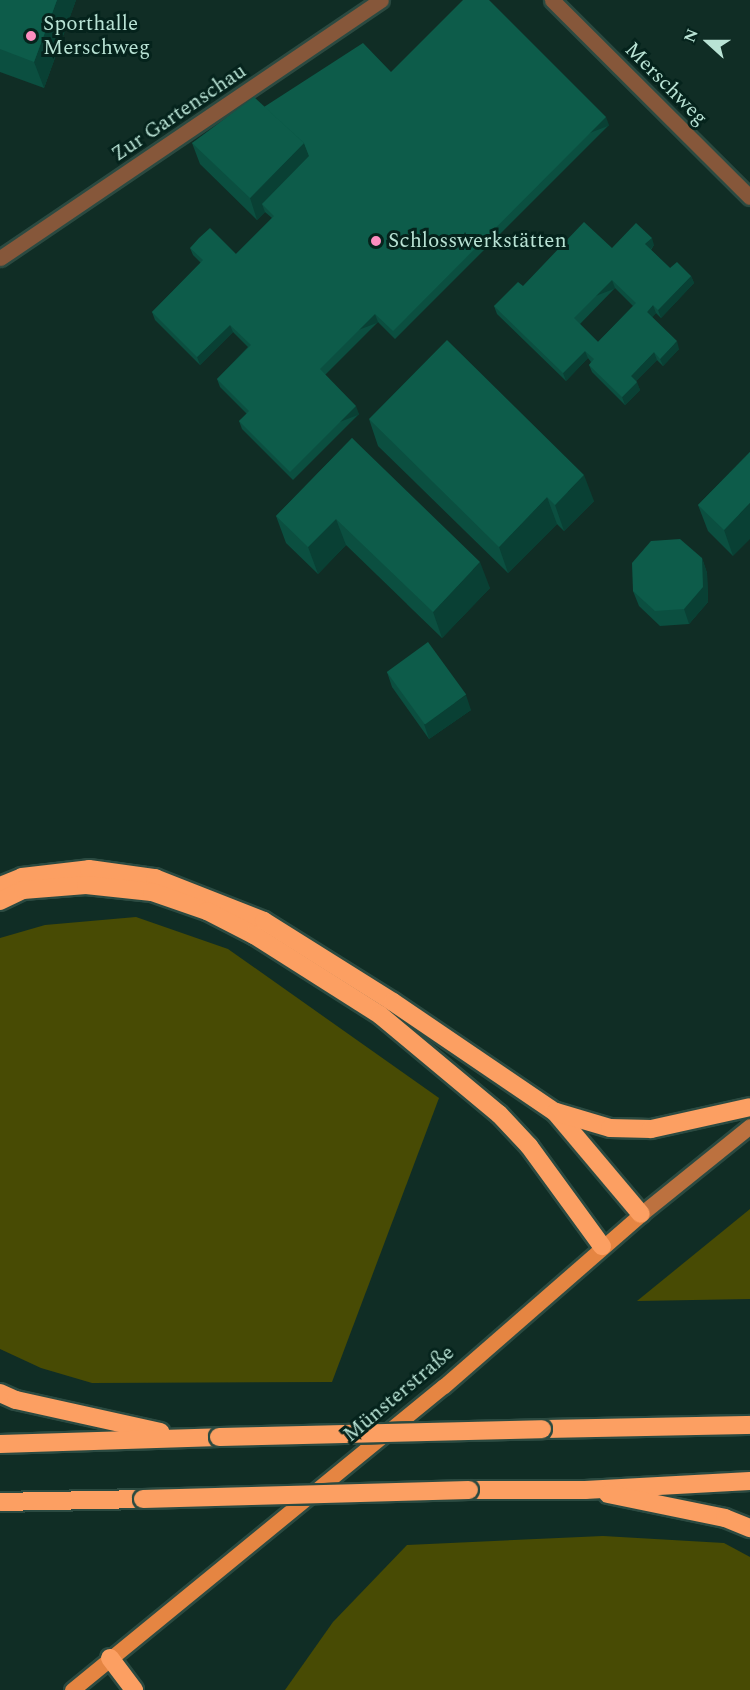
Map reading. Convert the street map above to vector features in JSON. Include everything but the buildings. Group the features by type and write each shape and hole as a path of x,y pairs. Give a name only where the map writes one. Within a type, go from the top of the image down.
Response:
{"highway":[{"path":"0,886 22,877 89,869 155,878 211,898 264,921 393,1002 555,1112 641,1215"},
{"path":"0,901 23,891 86,885 152,892 207,911 254,935 380,1015 499,1114 529,1146 602,1246"},
{"path":"555,1112 610,1128 651,1129 750,1107"},
{"path":"0,1393 16,1400 188,1438"},
{"path":"0,1444 750,1425"},
{"path":"0,1502 469,1490 585,1490 750,1480"},
{"path":"585,1490 725,1518 750,1528"},
{"path":"110,1658 134,1690"}],"main road":[{"name":"Münsterstraße","path":"72,1690 444,1386 602,1246 750,1126"}],"street":[{"name":"Zur Gartenschau","path":"0,258 381,0"},
{"name":"Merschweg","path":"552,0 750,197"}],"shaded area":[{"path":"136,917 228,949 439,1098 332,1382 92,1383 41,1368 0,1349 0,938 45,925"},
{"path":"750,1209 750,1299 637,1301"},
{"path":"603,1536 724,1543 750,1557 750,1690 285,1690 333,1622 407,1545"}],"place":[{"name":"Sporthalle Merschweg","path":"31,36"},
{"name":"Schlosswerkstätten","path":"376,241"}]}
